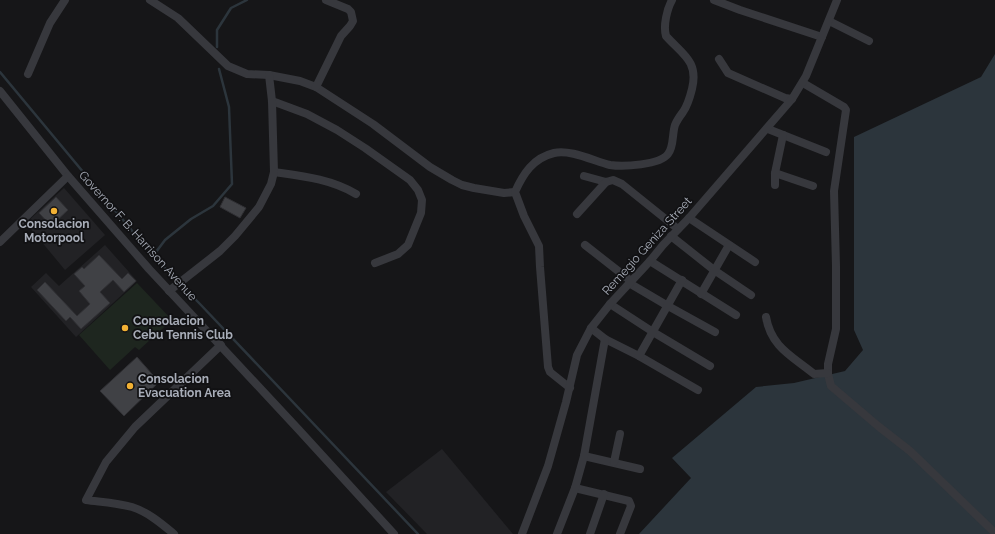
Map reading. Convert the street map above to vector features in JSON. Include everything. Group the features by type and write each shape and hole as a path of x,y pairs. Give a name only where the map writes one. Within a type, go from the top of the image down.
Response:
{"street":[{"path":"28,74 50,23 65,0"},
{"path":"150,0 178,18 228,66 247,74 269,75 300,81 316,87 373,124 430,167 452,180 462,185 474,188 504,193 515,192"},
{"path":"316,87 341,36 353,21 351,12 348,9 326,0"},
{"path":"570,388 550,372 548,367 539,246 524,216 515,192 528,168 547,155 556,152 566,153 612,165 653,163 666,157 670,153 675,125 689,102 694,75 688,59 666,36 665,31 668,12 672,0"},
{"path":"714,0 822,37"},
{"name":"Remegio Geniza Street","path":"522,534 548,466 570,388 577,355 591,328 610,304 768,129 792,99 803,83 837,0"},
{"path":"829,20 869,41"},
{"path":"719,59 728,73 785,98 792,99"},
{"path":"168,291 220,251 235,236 259,207 271,184 274,172 272,101 269,75"},
{"path":"803,83 844,107 846,110 834,191 836,329 828,364 828,373 832,386 878,426 910,451 995,532"},
{"name":"Governor F. B. Harrison Avenue","path":"0,91 68,176 168,291 221,345 394,534"},
{"path":"272,101 307,114 365,148 410,180 418,190 422,200 420,213 408,245 398,254 375,263"},
{"path":"768,129 826,152"},
{"path":"775,185 775,173 783,135"},
{"path":"274,172 314,177 356,194"},
{"path":"775,173 813,186"},
{"path":"0,242 68,176"},
{"path":"584,176 606,182 613,180 622,184 678,229"},
{"path":"577,214 606,182"},
{"path":"689,218 755,262"},
{"path":"671,236 714,270 751,295"},
{"path":"701,294 729,244"},
{"path":"585,245 630,282 668,306 715,332"},
{"path":"650,261 736,315"},
{"path":"639,356 682,280"},
{"path":"610,304 710,366"},
{"path":"766,317 768,328 776,343 786,353 814,374 828,373"},
{"path":"591,328 605,339 639,356 698,390"},
{"path":"557,534 575,488 584,456 605,339"},
{"path":"174,534 161,523 133,507 86,500 106,462 135,427 221,345"},
{"path":"614,462 620,434"},
{"path":"584,456 640,469"},
{"path":"575,488 630,501 631,506 620,534"},
{"path":"590,534 604,494"}],"shaded area":[{"path":"995,54 995,534 639,534 691,478 672,458 756,387 794,383 845,371 863,350 854,330 854,137 981,77"},
{"path":"64,188 105,235 65,270 26,223"},
{"path":"105,245 137,281 76,337 31,287 46,273 59,286"},
{"name":"Consolacion Cebu Tennis Club","path":"137,283 172,320 139,350 135,347 110,370 79,335"},
{"path":"442,449 513,534 427,534 386,492"}],"building":[{"name":"Consolacion Motorpool","path":"56,197 68,210 51,226 39,213"},
{"path":"225,197 246,208 240,218 220,207"},
{"path":"99,255 122,279 128,273 136,281 124,292 113,280 100,292 110,303 81,329 70,317 66,321 37,290 45,282 77,316 90,304 79,291 85,286 74,274 82,267 84,269"},
{"name":"Consolacion Evacuation Area","path":"137,357 159,382 124,416 100,391"}],"waterway":[{"path":"217,47 217,30 231,8 247,0"},
{"path":"153,256 165,240 191,219 213,206 232,184 229,107 219,69"},
{"path":"0,72 153,256 418,534"}],"place":[{"name":"Consolacion Motorpool","path":"54,211"},
{"name":"Consolacion Cebu Tennis Club","path":"125,328"},
{"name":"Consolacion Evacuation Area","path":"130,386"}]}
